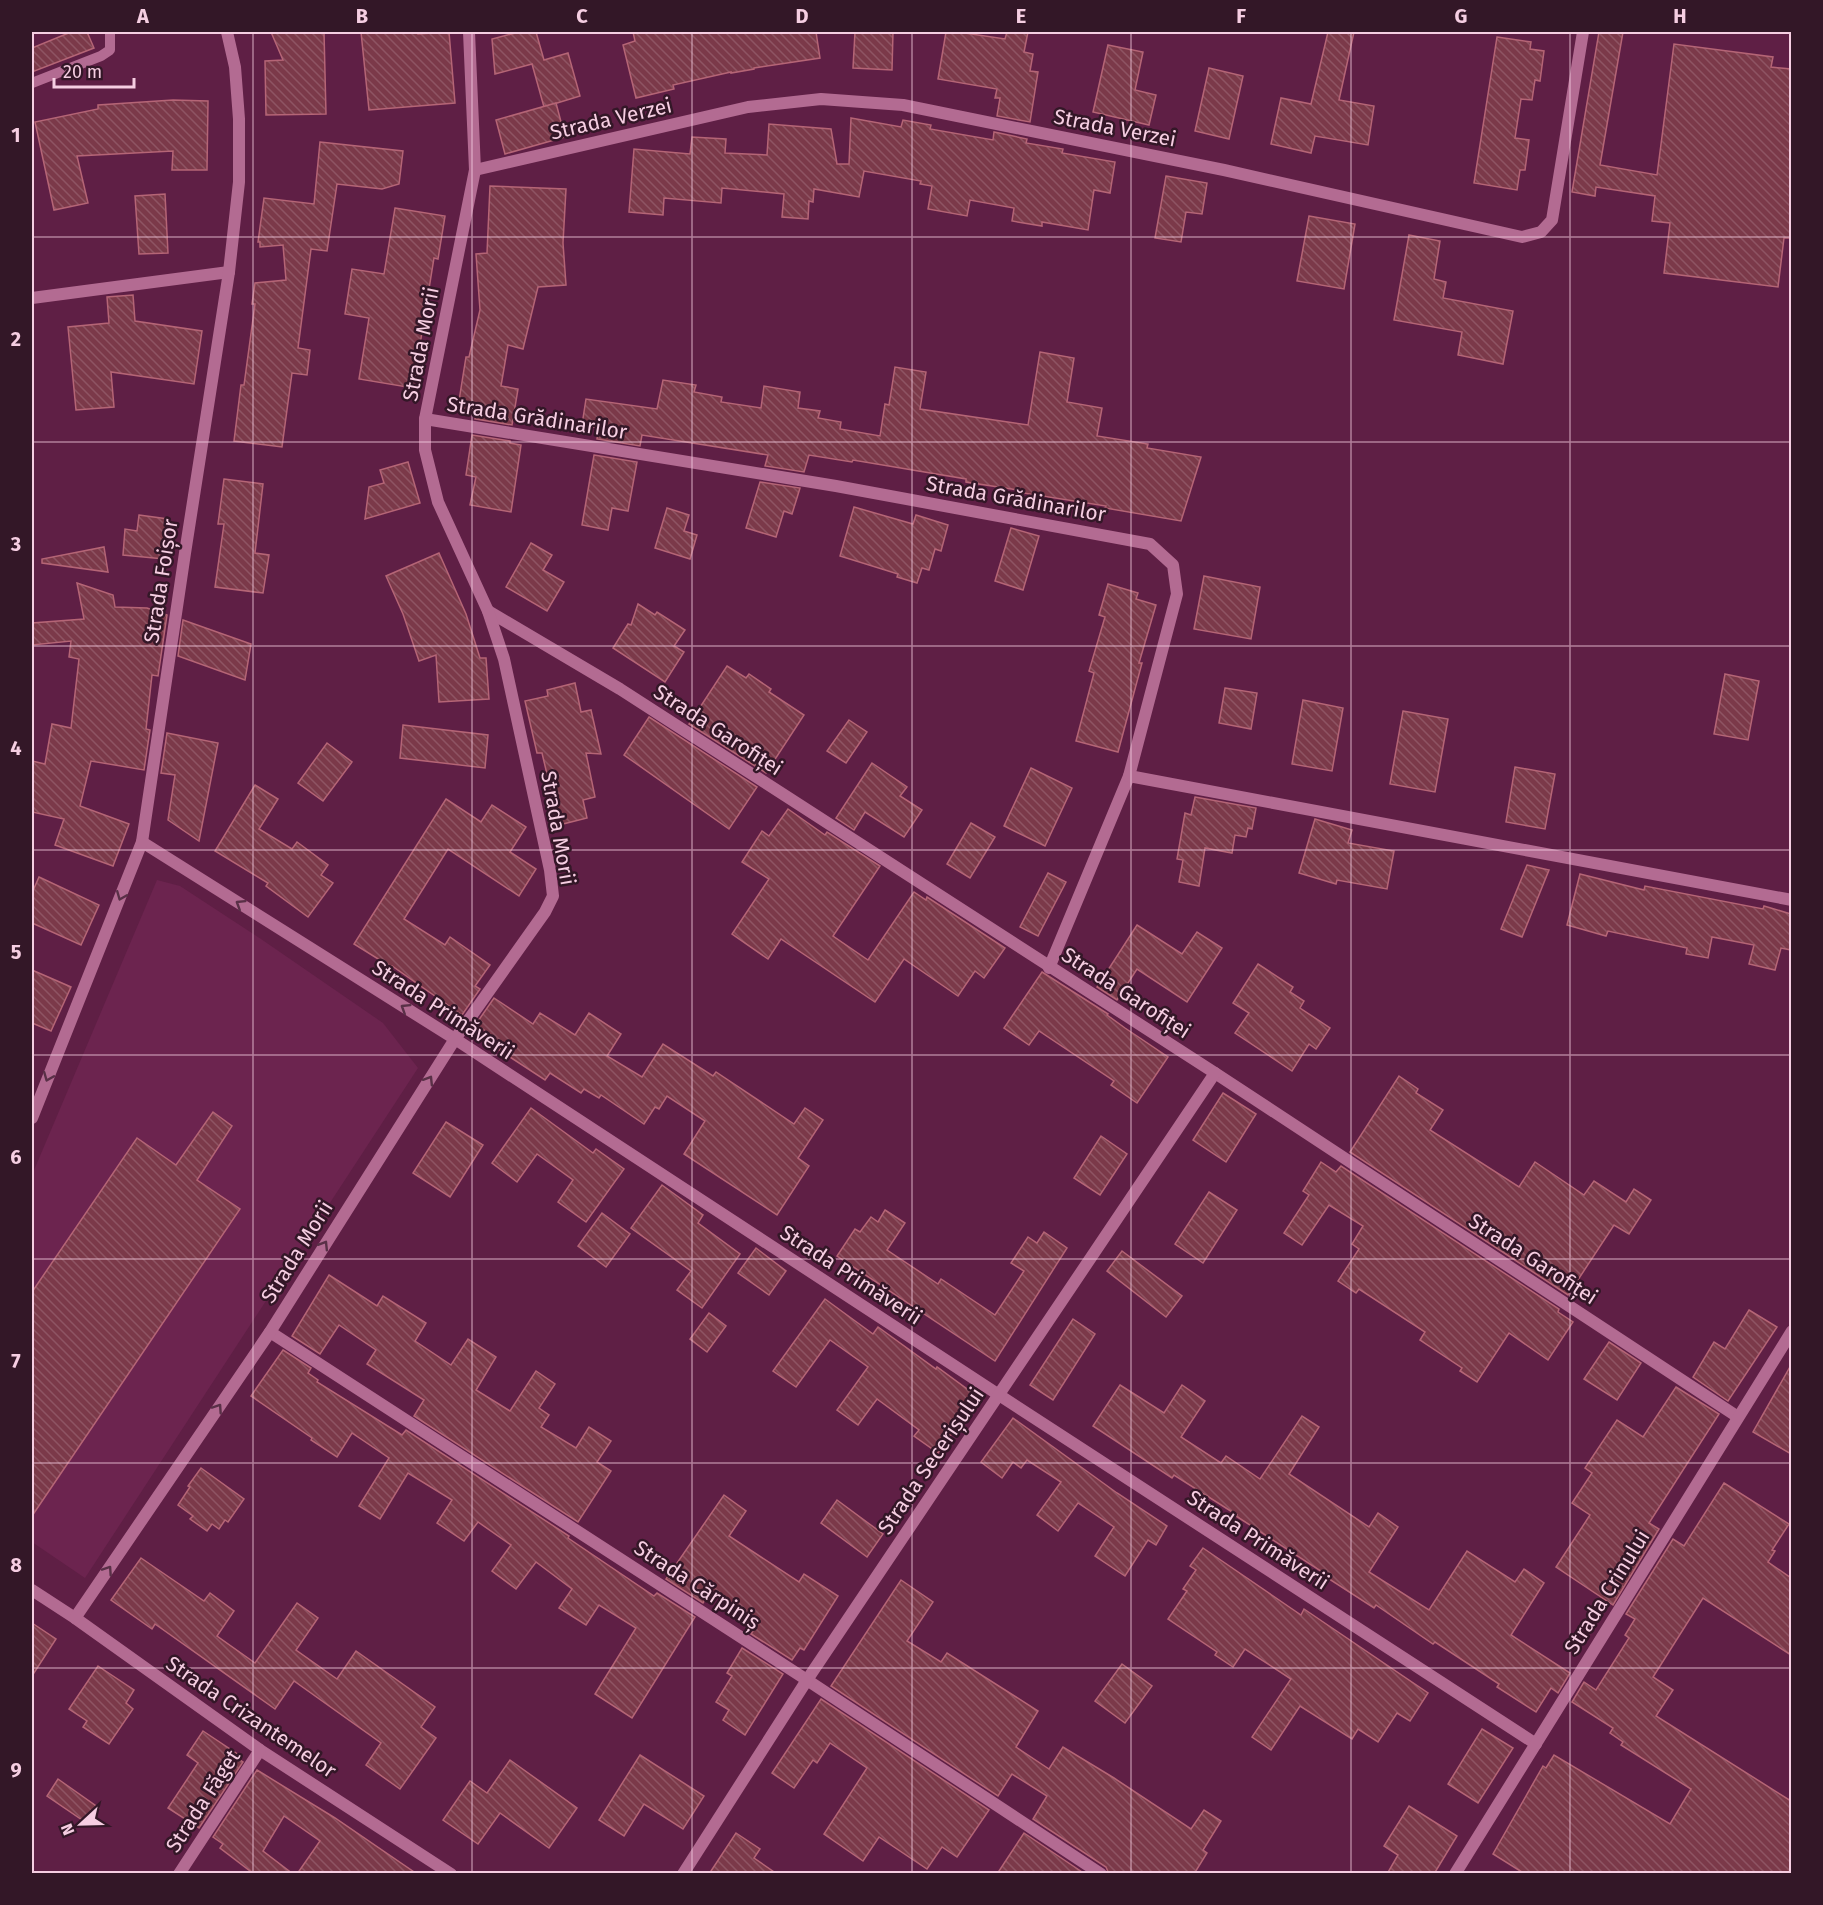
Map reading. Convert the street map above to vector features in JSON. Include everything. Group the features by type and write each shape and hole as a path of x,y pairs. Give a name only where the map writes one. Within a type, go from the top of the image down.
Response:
{"street":[{"name":"Strada Foișor","path":"32,1118 142,842 229,272 239,182 239,119 235,67 226,32"},
{"name":"Strada Morii","path":"75,1618 270,1332 454,1039 545,912 553,896 550,870 504,659 488,611 438,502 425,450 425,419 475,170 469,32"},
{"name":"Strada Verzei","path":"475,170 748,107 821,99 903,105 1224,170 1522,237 1541,232 1552,220 1583,32"},
{"path":"32,298 229,272"},
{"name":"Strada Grădinarilor","path":"425,419 836,486 1150,544 1173,565 1177,594 1129,776 1049,968"},
{"name":"Strada Garofiței","path":"488,611 620,689 1215,1073 1738,1417"},
{"path":"1129,776 1791,900"},
{"name":"Strada Primăverii","path":"142,842 454,1039 1536,1744"},
{"name":"Strada Secerișului","path":"682,1874 807,1680 1215,1073"},
{"name":"Strada Crinului","path":"1455,1874 1791,1331"},
{"name":"Strada Cărpiniș","path":"270,1332 807,1680 1101,1874"},
{"name":"Strada Crizantemelor","path":"32,1590 260,1750 451,1874"},
{"name":"Strada Făget","path":"179,1874 260,1750"}],"lane":[{"path":"32,83 101,56 110,50 110,32"}],"shaded area":[{"path":"157,880 180,886 383,1023 418,1068 85,1578 32,1542 32,1175"}],"building":[{"path":"71,32 87,32 94,48 32,72 32,48"},
{"path":"271,32 324,32 326,114 266,115 265,61 283,60"},
{"path":"361,32 418,32 418,34 449,32 455,103 369,110"},
{"path":"519,32 536,32 544,60 568,53 580,96 544,107 532,64 495,74 492,39"},
{"path":"633,32 816,32 820,58 731,72 673,85 674,89 636,98 623,45 635,41"},
{"path":"855,32 893,32 892,70 853,68"},
{"path":"946,32 1005,39 1007,32 1028,32 1024,52 1033,54 1030,71 1038,72 1030,122 997,116 1000,98 995,98 997,89 938,79"},
{"path":"1328,32 1354,32 1339,100 1374,106 1368,145 1315,136 1311,153 1271,144 1281,98 1311,104"},
{"path":"1599,32 1623,32 1600,165 1657,175 1674,44 1773,57 1771,67 1791,69 1791,238 1784,238 1778,287 1664,273 1670,223 1652,221 1655,196 1596,187 1595,196 1572,192"},
{"path":"1497,37 1531,42 1530,49 1544,51 1540,81 1535,80 1532,100 1521,99 1515,138 1529,140 1525,170 1520,170 1517,190 1474,183"},
{"path":"1108,45 1143,52 1135,90 1156,95 1149,125 1093,112"},
{"path":"1209,68 1243,76 1229,139 1195,131"},
{"path":"173,100 208,101 207,170 172,170 173,151 77,156 88,203 54,210 35,122 98,109 98,105"},
{"path":"556,103 565,137 505,154 496,120"},
{"path":"851,118 901,127 903,120 931,125 930,129 993,140 994,132 1027,139 1026,143 1063,149 1062,153 1115,162 1110,193 1094,190 1088,230 1042,222 1042,226 1012,221 1014,208 970,200 967,216 928,209 932,186 920,184 921,181 864,171 859,197 814,189 813,202 809,201 808,219 782,217 784,194 722,188 721,203 664,198 663,215 629,212 634,149 690,154 692,137 726,139 725,153 767,155 769,124 831,129 837,164 849,164"},
{"path":"320,142 403,151 399,184 382,189 337,184 327,251 311,249 298,348 310,350 307,375 292,373 282,447 234,441 255,304 252,304 255,283 286,280 283,245 260,247 260,242 258,242 264,198 314,204"},
{"path":"1166,176 1207,183 1202,214 1186,212 1181,242 1155,238"},
{"path":"490,186 566,189 563,243 566,285 538,287 523,349 508,345 501,386 518,389 512,425 475,419 477,410 458,407 466,357 469,357 480,310 476,254 487,253"},
{"path":"165,194 168,253 139,254 135,196"},
{"path":"395,208 445,216 438,259 434,258 413,388 359,379 369,318 345,314 352,269 384,274"},
{"path":"1309,216 1355,224 1344,289 1297,281"},
{"path":"1409,235 1440,241 1434,279 1446,282 1443,298 1513,311 1503,364 1458,355 1462,332 1394,320"},
{"path":"133,295 135,321 202,331 194,384 111,372 114,407 76,410 68,327 109,323 107,297"},
{"path":"1040,352 1074,358 1067,402 1102,408 1097,436 1148,444 1147,448 1201,457 1181,521 1017,492 1018,490 966,482 966,479 853,460 852,462 809,455 804,472 765,466 768,455 642,435 640,446 597,439 599,428 582,425 586,399 657,409 663,380 696,385 694,392 722,397 721,402 761,408 764,386 800,392 798,408 820,411 818,418 841,422 840,429 880,436 885,404 889,405 895,367 926,372 920,409 1028,425"},
{"path":"472,435 521,445 511,512 470,505 476,477 466,475"},
{"path":"594,455 637,462 628,511 612,508 608,530 582,525"},
{"path":"408,462 420,503 365,519 369,487 384,483 380,470"},
{"path":"224,479 263,484 255,553 269,555 263,593 215,587 224,524 218,524"},
{"path":"760,482 800,488 792,514 784,511 776,537 746,528"},
{"path":"854,507 913,524 916,515 948,525 941,551 935,549 929,570 922,568 917,583 897,577 898,574 840,556"},
{"path":"667,508 689,515 684,531 697,535 690,559 655,548"},
{"path":"139,515 168,519 164,559 123,555 125,529 137,531"},
{"path":"1011,528 1039,536 1023,590 995,581"},
{"path":"531,543 552,555 543,570 564,582 547,611 506,587"},
{"path":"104,547 108,572 42,563 42,559"},
{"path":"439,553 466,614 480,658 486,658 489,699 439,702 436,655 419,661 403,614 386,576"},
{"path":"1204,576 1260,587 1251,639 1194,629"},
{"path":"77,583 113,595 115,607 147,608 167,615 158,676 152,675 146,729 150,730 144,770 91,761 80,806 129,824 113,866 55,845 64,819 32,812 32,761 45,764 52,724 71,728 79,659 69,657 71,641 32,645 32,623 84,619"},
{"path":"1108,584 1138,593 1136,599 1156,605 1139,663 1142,663 1118,752 1076,741 1094,673 1089,671 1105,617 1099,615"},
{"path":"638,604 655,615 657,612 685,630 674,646 684,652 665,682 613,648 628,624 631,625"},
{"path":"183,620 251,644 245,680 178,656"},
{"path":"727,666 746,678 749,674 771,689 769,692 804,715 766,773 689,724"},
{"path":"1725,674 1759,681 1748,740 1714,734"},
{"path":"575,683 581,712 591,710 601,754 586,753 595,797 583,800 587,818 559,825 542,753 537,753 525,701 548,696 547,690"},
{"path":"1225,688 1257,693 1251,729 1219,723"},
{"path":"1303,700 1343,708 1332,771 1292,764"},
{"path":"1403,711 1448,719 1435,792 1390,784"},
{"path":"649,717 757,787 729,829 624,755"},
{"path":"849,720 867,732 846,763 827,751"},
{"path":"403,725 488,735 485,768 400,758"},
{"path":"167,733 218,743 199,841 168,820 175,775 161,773"},
{"path":"327,743 352,762 323,801 298,783"},
{"path":"872,763 907,787 900,796 922,810 904,837 865,812 854,830 836,818"},
{"path":"1515,767 1555,774 1545,829 1506,822"},
{"path":"1031,768 1072,788 1045,846 1004,826"},
{"path":"255,785 278,799 259,829 292,849 297,842 328,865 321,875 333,883 308,917 266,886 268,883 215,851"},
{"path":"1195,797 1256,808 1252,829 1248,828 1246,837 1235,835 1232,853 1205,848 1199,886 1179,882 1183,860 1177,859 1185,813 1191,815"},
{"path":"446,799 481,822 492,805 526,827 510,852 536,869 519,896 448,849 404,919 445,945 450,937 490,965 475,986 480,989 462,1015 392,966 354,944"},
{"path":"788,809 825,835 827,832 880,866 833,936 868,960 914,892 926,900 927,897 1005,948 984,978 975,971 958,996 904,959 875,1002 781,939 768,959 732,934 769,879 742,862 762,831 769,836"},
{"path":"1315,819 1352,830 1348,843 1394,851 1387,889 1337,880 1336,884 1299,873"},
{"path":"971,823 995,837 970,878 947,864"},
{"path":"1527,865 1549,870 1522,937 1501,929"},
{"path":"1048,873 1066,882 1038,936 1020,927"},
{"path":"1580,874 1644,890 1645,886 1763,909 1764,906 1791,914 1791,950 1781,948 1775,970 1749,964 1754,945 1712,937 1708,958 1686,954 1687,948 1608,931 1606,936 1567,925"},
{"path":"39,877 99,905 81,945 32,923 32,893"},
{"path":"1137,925 1182,954 1197,932 1222,948 1187,1002 1137,969 1117,1000 1097,987"},
{"path":"1258,964 1293,987 1290,992 1304,1001 1300,1008 1330,1028 1316,1049 1309,1044 1292,1071 1235,1033 1249,1013 1233,1003"},
{"path":"32,970 71,987 51,1031 32,1023"},
{"path":"1042,972 1108,1014 1168,1057 1137,1103 1111,1085 1114,1081 1039,1031 1029,1045 1004,1028"},
{"path":"494,998 533,1024 540,1013 575,1035 589,1013 621,1034 607,1056 642,1077 663,1044 713,1076 716,1072 794,1124 805,1108 823,1120 798,1158 809,1166 777,1215 684,1154 705,1121 667,1096 659,1109 655,1107 644,1124 601,1095 599,1098 584,1089 581,1093 550,1073 545,1080 484,1040 488,1033 476,1024"},
{"path":"1399,1076 1418,1089 1416,1093 1443,1110 1430,1130 1519,1187 1535,1162 1584,1195 1594,1181 1626,1202 1634,1189 1651,1200 1629,1234 1614,1225 1568,1295 1350,1152"},
{"path":"1223,1093 1256,1114 1226,1162 1193,1140"},
{"path":"531,1108 593,1153 596,1149 624,1169 586,1222 558,1202 573,1180 537,1154 517,1182 492,1163"},
{"path":"213,1112 232,1126 197,1180 240,1209 32,1516 32,1292 137,1138 176,1165"},
{"path":"446,1122 483,1145 450,1197 413,1173"},
{"path":"1101,1136 1127,1154 1100,1195 1074,1178"},
{"path":"1321,1162 1336,1172 1341,1166 1559,1309 1558,1312 1573,1322 1548,1360 1509,1333 1477,1382 1460,1371 1462,1368 1420,1340 1425,1332 1359,1289 1356,1293 1338,1281 1359,1249 1352,1244 1363,1226 1329,1205 1302,1245 1284,1233 1309,1195 1303,1191"},
{"path":"662,1185 703,1215 698,1223 740,1254 702,1308 677,1290 691,1271 631,1228"},
{"path":"1209,1192 1237,1210 1203,1263 1175,1244"},
{"path":"885,1210 905,1223 887,1250 938,1284 941,1279 995,1315 1024,1271 1011,1263 1028,1237 1037,1243 1044,1232 1067,1248 995,1361 837,1256 855,1229 860,1232 871,1217 878,1222"},
{"path":"602,1213 630,1234 606,1267 578,1246"},
{"path":"756,1248 786,1271 769,1295 738,1273"},
{"path":"1122,1251 1182,1296 1166,1317 1107,1271"},
{"path":"329,1275 377,1306 383,1296 426,1323 415,1341 451,1365 468,1339 496,1357 476,1390 510,1411 536,1371 555,1384 539,1408 549,1415 541,1427 576,1448 589,1427 611,1441 597,1462 611,1471 578,1522 414,1416 424,1400 367,1364 376,1350 339,1325 320,1354 292,1336"},
{"path":"825,1299 873,1334 878,1327 978,1397 938,1453 914,1436 919,1430 877,1399 858,1425 837,1410 868,1367 830,1340 796,1387 773,1371"},
{"path":"1749,1310 1777,1327 1728,1401 1693,1377 1714,1342 1725,1349"},
{"path":"709,1313 726,1326 707,1352 690,1339"},
{"path":"1073,1319 1095,1334 1053,1400 1030,1385"},
{"path":"1609,1342 1641,1363 1617,1400 1584,1379"},
{"path":"283,1350 311,1368 308,1373 318,1380 317,1382 402,1435 406,1430 569,1536 568,1538 654,1596 657,1593 695,1617 632,1718 595,1694 636,1628 599,1605 586,1625 559,1608 572,1589 536,1562 516,1589 492,1571 511,1545 478,1522 464,1541 437,1523 452,1500 408,1473 380,1519 359,1506 389,1458 352,1433 337,1457 251,1396"},
{"path":"1791,1365 1791,1454 1753,1432"},
{"path":"1120,1385 1164,1413 1182,1385 1205,1401 1181,1437 1221,1463 1226,1456 1260,1479 1302,1416 1319,1427 1289,1474 1369,1527 1378,1513 1398,1527 1369,1572 1429,1610 1467,1551 1515,1582 1524,1569 1544,1583 1511,1635 1570,1673 1558,1693 1551,1688 1536,1712 1497,1687 1499,1684 1435,1642 1433,1644 1376,1605 1374,1608 1237,1515 1174,1475 1172,1478 1093,1426"},
{"path":"1676,1387 1719,1414 1649,1523 1659,1529 1613,1605 1556,1567 1590,1515 1572,1503 1592,1473 1585,1468 1617,1420 1643,1437"},
{"path":"1013,1418 1167,1526 1156,1545 1148,1540 1125,1576 1095,1556 1114,1527 1078,1503 1058,1531 1037,1515 1061,1482 1027,1460 1021,1468 1013,1462 1002,1478 981,1462"},
{"path":"201,1468 244,1499 228,1522 225,1520 219,1529 212,1524 207,1531 190,1519 193,1516 178,1505"},
{"path":"1724,1483 1789,1524 1772,1550 1775,1551 1768,1562 1791,1578 1791,1655 1703,1598 1653,1677 1673,1690 1656,1716 1791,1801 1791,1874 1525,1874 1493,1854 1543,1766 1546,1768 1554,1755 1670,1824 1691,1789 1621,1745 1623,1742 1610,1733 1613,1728 1572,1702 1584,1682 1596,1690 1629,1638 1625,1635 1635,1619 1626,1614 1673,1539 1684,1546"},
{"path":"724,1495 746,1511 729,1536 799,1582 804,1574 838,1596 804,1650 800,1648 792,1660 751,1634 760,1620 711,1590 703,1603 666,1579"},
{"path":"837,1500 883,1534 867,1557 821,1523"},
{"path":"1203,1548 1301,1615 1304,1609 1428,1693 1410,1721 1397,1713 1378,1742 1358,1729 1352,1739 1300,1706 1271,1750 1252,1737 1291,1679 1245,1649 1233,1667 1215,1655 1217,1652 1168,1619 1187,1591 1183,1589 1196,1570 1190,1566"},
{"path":"141,1558 204,1601 210,1593 234,1611 217,1636 255,1663 297,1603 318,1618 296,1650 337,1679 356,1651 435,1707 421,1727 436,1738 400,1789 366,1765 381,1743 294,1681 275,1709 155,1624 152,1629 111,1600"},
{"path":"901,1580 933,1602 907,1641 941,1662 947,1653 1038,1711 1016,1747 1049,1769 1063,1747 1191,1829 1204,1810 1221,1821 1203,1850 1207,1853 1194,1874 1109,1874 1106,1867 1033,1819 1047,1796 1012,1774 998,1796 831,1686"},
{"path":"32,1623 56,1639 32,1676"},
{"path":"742,1648 783,1674 745,1735 723,1720 729,1710 716,1702 732,1676 727,1673"},
{"path":"1122,1664 1152,1686 1125,1723 1095,1701"},
{"path":"98,1666 134,1690 126,1703 133,1709 109,1744 83,1727 87,1721 69,1709"},
{"path":"821,1699 989,1810 957,1857 942,1847 927,1869 879,1837 863,1861 824,1834 867,1768 830,1743 817,1763 813,1760 794,1788 772,1773"},
{"path":"1482,1729 1513,1748 1478,1803 1448,1784"},
{"path":"203,1731 239,1755 237,1758 243,1762 199,1828 168,1808 198,1763 187,1755"},
{"path":"640,1755 704,1796 683,1829 644,1804 624,1836 599,1820"},
{"path":"510,1760 577,1808 549,1848 500,1813 478,1844 443,1820 470,1781 487,1793"},
{"path":"257,1770 335,1818 417,1874 297,1874 320,1841 284,1816 263,1851 293,1874 254,1874 220,1848 223,1844 213,1837"},
{"path":"58,1779 99,1808 88,1824 47,1796"},
{"path":"1409,1806 1457,1836 1434,1874 1387,1874 1398,1855 1384,1846"},
{"path":"736,1833 760,1849 754,1858 777,1874 709,1874"},
{"path":"1024,1833 1085,1874 997,1874"}]}
